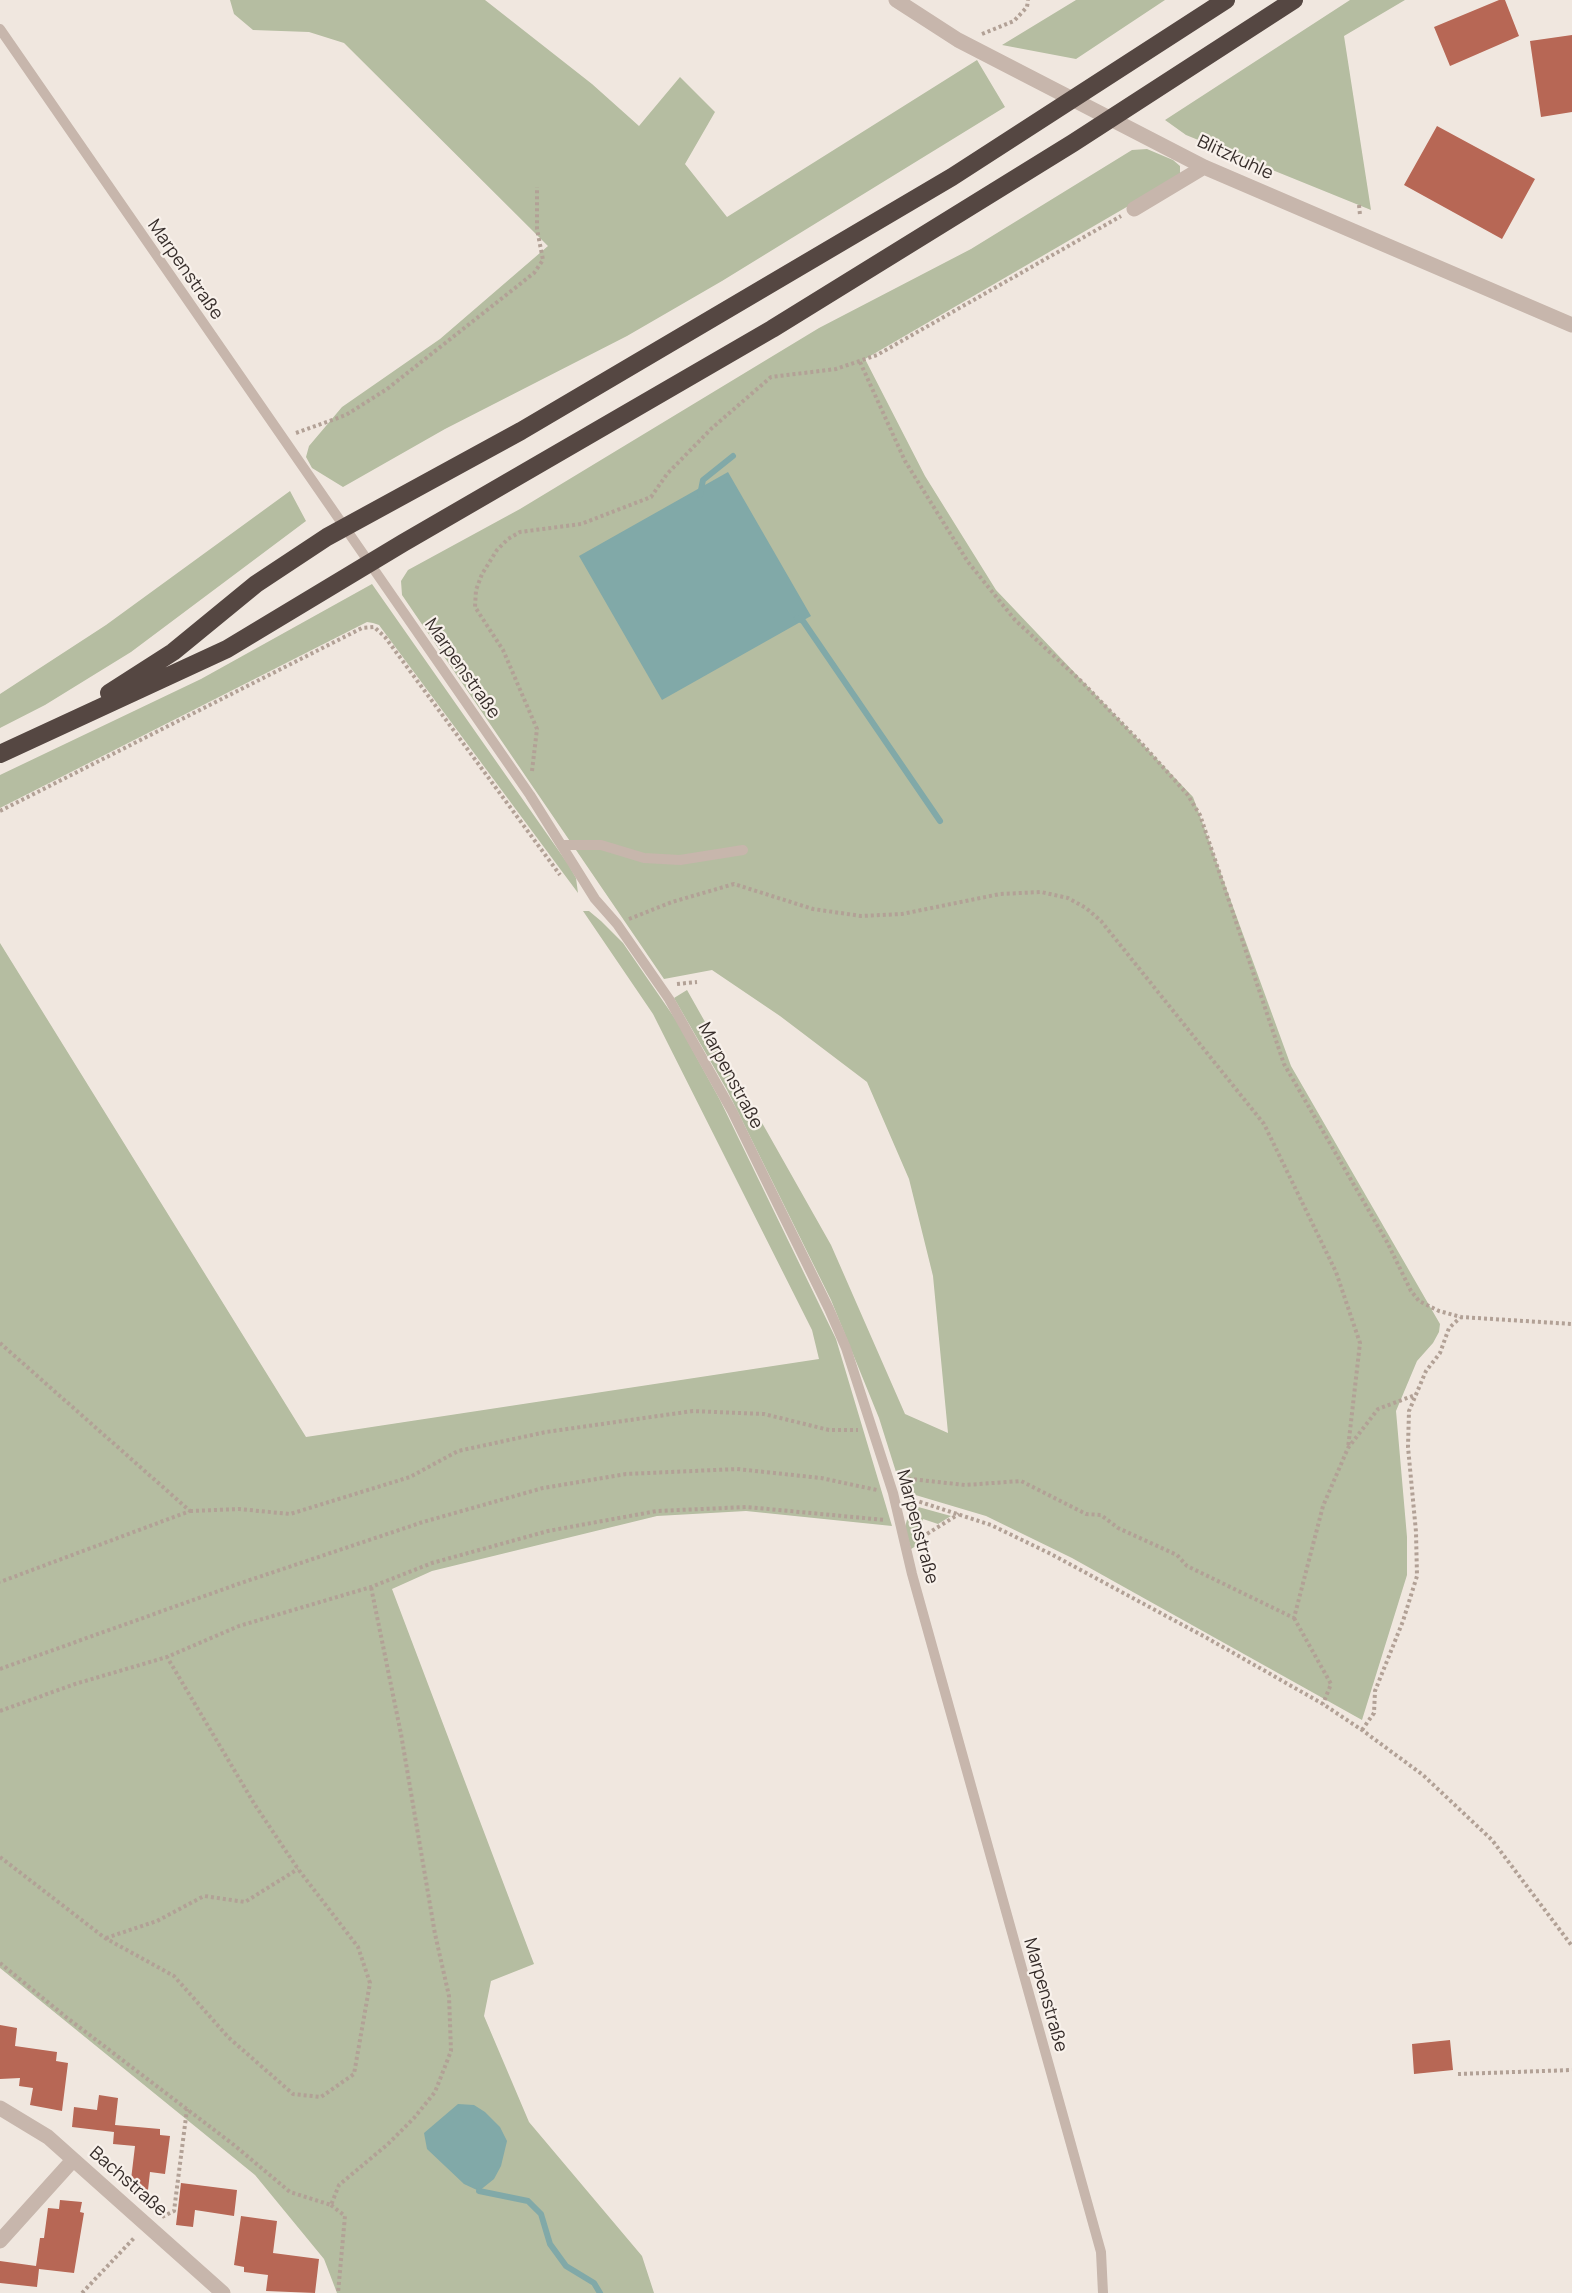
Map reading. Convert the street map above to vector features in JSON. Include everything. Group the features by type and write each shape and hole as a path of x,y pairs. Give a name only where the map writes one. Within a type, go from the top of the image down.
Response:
{"highway":[{"path":"51,729 173,652 256,584 327,537 521,431 952,177 1226,0"},
{"path":"0,753 227,649 403,543 583,441 772,329 1073,143 1294,0"}],"street":[{"name":"Blitzkuhle","path":"896,0 958,40 1204,167 1572,325"},
{"path":"1134,209 1204,167"},
{"name":"Bachstraße","path":"0,2108 48,2137 223,2293"},
{"path":"0,2241 73,2160"}],"lane":[{"name":"Marpenstraße","path":"0,29 530,795 595,898 618,924 669,999 732,1111 846,1348 893,1493 971,1790 1101,2252 1104,2293"},
{"path":"562,845 601,845 644,858 668,859 743,850"}],"path":[{"path":"958,40 1014,21 1027,7 1028,0"},
{"path":"284,437 346,415 387,389 534,273 543,260 537,229 537,187"},
{"path":"530,795 537,729 503,650 476,607 476,590 482,574 497,550 520,532 581,524 651,497 667,474 712,428 771,377 836,369 860,362 1134,209"},
{"path":"860,362 905,461 968,562 1015,620 1082,682 1187,794 1200,815 1284,1064 1388,1242 1411,1291 1419,1301 1438,1311 1461,1317 1572,1324"},
{"path":"0,811 362,628 374,627 385,637 564,882"},
{"path":"618,924 672,902 734,884 813,909 861,916 902,914 1000,894 1041,892 1068,898 1086,908 1101,921 1264,1124 1336,1272 1360,1343 1348,1448"},
{"path":"1362,1730 1374,1713 1375,1691 1403,1621 1417,1576 1416,1532 1408,1447 1409,1411 1426,1371 1440,1353 1449,1328 1461,1317"},
{"path":"0,1343 190,1511"},
{"path":"1294,1618 1323,1506 1348,1448 1378,1409 1415,1395"},
{"path":"0,1582 190,1511 239,1509 290,1514 410,1476 459,1451 546,1432 693,1411 764,1414 830,1430 861,1430 874,1434"},
{"path":"0,1669 282,1569 423,1522 543,1488 626,1474 737,1469 820,1478 893,1493 991,1525 1051,1554 1207,1638 1323,1704 1423,1775 1491,1840 1572,1946"},
{"path":"888,1479 965,1485 1020,1480 1086,1514 1101,1515 1118,1528 1177,1555 1187,1566 1294,1618 1331,1684 1323,1704"},
{"path":"0,1711 75,1684 167,1657 239,1626 371,1587 432,1563 548,1531 657,1511 747,1507 900,1521"},
{"path":"922,1537 960,1514"},
{"path":"331,2205 339,2185 394,2138 435,2092 452,2051 449,1996 435,1934 404,1745 371,1587"},
{"path":"0,1857 105,1938 174,1976 228,2037 293,2094 321,2097 354,2074 370,1983 358,1947 298,1869 255,1805 167,1657"},
{"path":"105,1938 157,1922 204,1896 245,1902 298,1869"},
{"path":"0,1963 290,2192 331,2205 345,2216 338,2293"},
{"path":"1458,2074 1572,2070"},
{"path":"82,2293 147,2225 174,2211 187,2109"}],"green space":[{"path":"230,0 485,0 592,84 639,126 680,77 715,112 685,164 727,217 977,60 1005,107 722,281 627,336 445,429 343,487 312,468 306,457 309,446 342,407 440,339 548,246 344,43 309,32 253,30 234,14"},
{"path":"1076,0 1165,0 1076,59 1002,45"},
{"path":"1350,0 1405,0 1344,36 1371,210 1186,135 1165,120"},
{"path":"1147,149 1173,160 1180,166 1180,176 865,359 925,476 996,590 1193,797 1291,1066 1440,1324 1439,1332 1433,1343 1417,1361 1396,1411 1407,1537 1407,1575 1362,1720 1072,1558 986,1516 902,1491 879,1418 831,1300 727,1090 674,998 687,990 831,1245 905,1414 948,1433 933,1276 909,1179 867,1082 780,1016 712,970 664,979 402,595 401,581 408,570 520,509 819,328 971,249 1132,150"},
{"path":"290,491 306,521 131,652 45,705 0,728 0,694 106,625"},
{"path":"372,584 568,864 576,878 578,893 379,625 367,622 0,808 0,775 201,679"},
{"path":"583,911 589,911 623,943 676,1020 720,1100 836,1339 892,1526 746,1511 657,1516 432,1571 392,1589 534,1964 491,1981 484,2016 529,2122 642,2256 654,2293 337,2293 324,2259 255,2175 0,1968 0,943 306,1437 819,1359 812,1330 653,1014"},
{"path":"911,1505 951,1516 938,1524 923,1519 916,1546 911,1549 905,1527"}],"water":[{"path":"728,472 811,616 662,700 579,556"},
{"path":"458,2104 474,2105 485,2112 500,2127 507,2141 501,2166 494,2179 479,2191 464,2184 427,2149 424,2133"}],"building":[{"path":"1499,0 1505,0 1519,36 1450,66 1434,27"},
{"path":"1572,35 1572,112 1541,117 1530,41"},
{"path":"1437,126 1535,179 1502,239 1404,185"},
{"path":"0,2025 17,2028 15,2046 57,2052 56,2061 68,2063 62,2111 30,2105 33,2088 19,2086 20,2078 0,2079"},
{"path":"1450,2040 1453,2070 1414,2074 1412,2044"},
{"path":"99,2095 118,2098 115,2125 160,2129 160,2135 170,2136 165,2174 150,2172 148,2190 130,2188 135,2146 113,2144 114,2132 72,2127 74,2107 97,2110"},
{"path":"181,2183 237,2190 234,2216 195,2210 193,2227 176,2225"},
{"path":"60,2200 82,2202 80,2212 84,2213 74,2273 39,2269 37,2287 0,2283 0,2261 36,2266 40,2238 44,2238 48,2208 59,2209"},
{"path":"241,2216 277,2221 273,2253 319,2259 315,2293 266,2291 268,2275 244,2272 244,2267 234,2265"}],"waterway":[{"path":"700,495 703,480 733,456"},
{"path":"797,618 803,621 940,821"},
{"path":"479,2191 528,2201 541,2214 550,2244 566,2266 594,2283 600,2293"}]}
